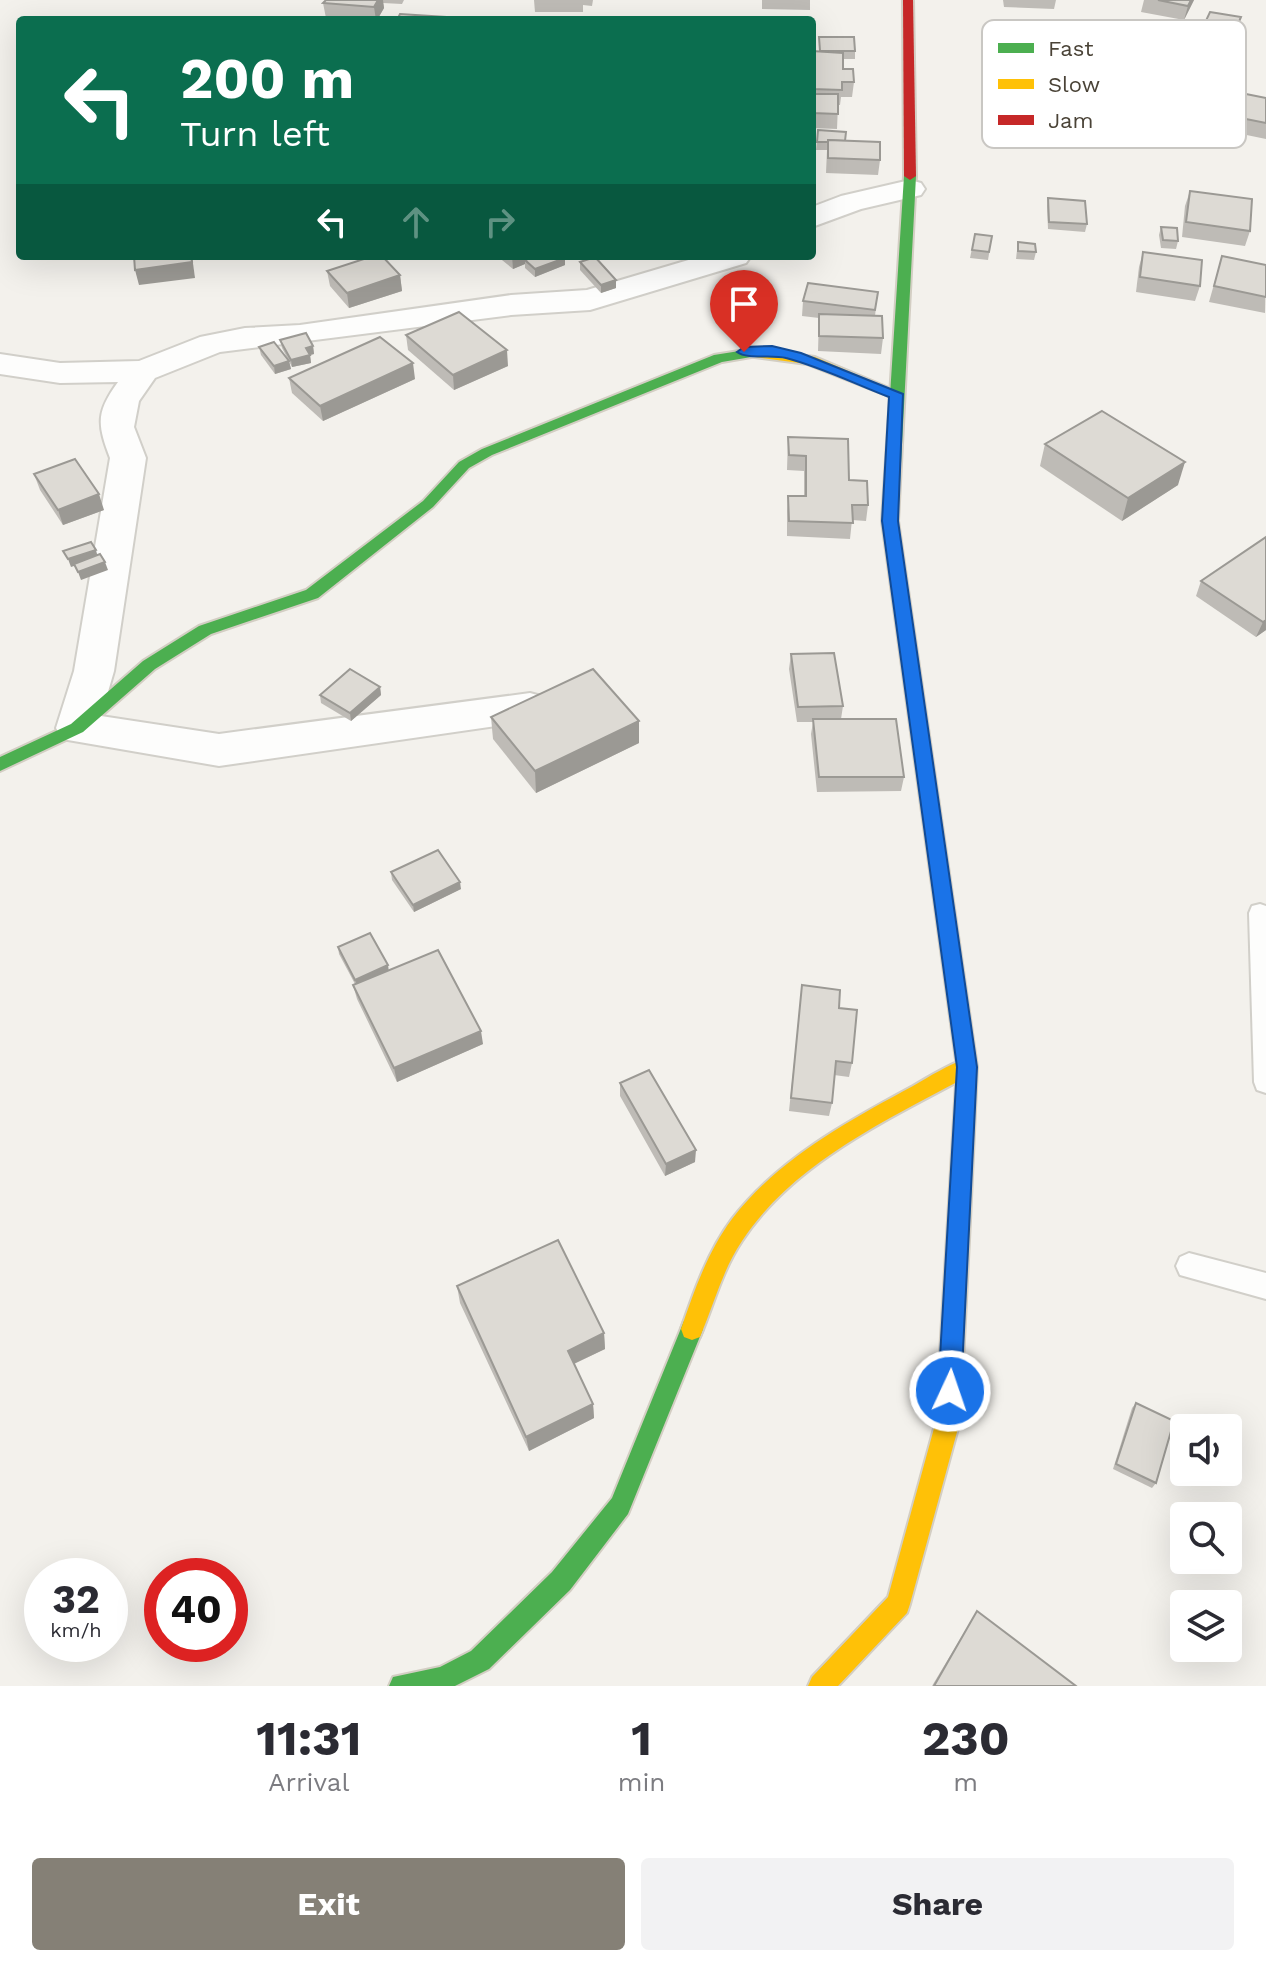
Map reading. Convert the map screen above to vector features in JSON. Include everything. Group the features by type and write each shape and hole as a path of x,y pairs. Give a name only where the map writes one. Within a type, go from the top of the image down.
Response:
{"street":[{"path":"821,1686 898,1604 948,1421 967,1067 890,521 910,189 908,0"},
{"path":"816,216 852,202 910,189"},
{"path":"0,364 60,373 143,371 212,344 245,338 300,335 511,305 590,300 722,260"},
{"path":"0,764 77,728 149,665 205,630 275,609 312,594 428,504 464,465 487,452 719,358 744,352 772,351 796,356 896,394"},
{"path":"77,728 94,671 128,458 116,427 122,401 143,371"},
{"path":"77,728 219,750 530,708"},
{"path":"402,1686 442,1679 480,1660 561,1581 620,1506 684,1354 708,1283 741,1224 790,1177 844,1133 967,1067"}],"lane":[{"path":"1260,913 1266,1082"},
{"path":"1189,1266 1266,1286"}],"building":[{"path":"326,0 378,0 374,7 323,3"},
{"path":"1158,0 1191,0 1188,6"},
{"path":"1210,12 1241,17 1240,20 1206,20"},
{"path":"819,37 854,37 855,51 820,51"},
{"path":"816,51 843,53 843,69 853,69 854,82 842,82 842,90 816,89"},
{"path":"816,94 838,94 838,114 816,113"},
{"path":"1246,94 1266,98 1266,123 1246,119"},
{"path":"818,130 846,132 845,141 817,142"},
{"path":"828,140 880,142 880,160 828,158"},
{"path":"1190,191 1252,199 1250,231 1186,222"},
{"path":"1048,198 1085,201 1087,224 1049,222"},
{"path":"1161,227 1177,228 1178,241 1163,240"},
{"path":"975,234 992,236 989,252 972,250"},
{"path":"1018,242 1035,244 1036,252 1018,251"},
{"path":"1143,252 1202,260 1200,286 1140,277"},
{"path":"1222,256 1266,265 1266,297 1214,286"},
{"path":"134,260 192,262 135,270"},
{"path":"361,260 386,260 400,275 347,293 327,271"},
{"path":"525,260 560,260 535,269"},
{"path":"598,260 616,280 601,285 580,262"},
{"path":"808,283 878,292 875,310 803,301"},
{"path":"459,312 507,350 453,375 406,335"},
{"path":"819,314 882,316 883,338 819,336"},
{"path":"306,333 313,346 306,348 310,355 291,360 280,340"},
{"path":"380,337 413,363 320,406 289,378"},
{"path":"274,342 289,361 274,366 259,347"},
{"path":"1102,411 1185,462 1128,498 1045,444"},
{"path":"788,437 848,439 849,480 867,481 868,505 852,505 853,523 789,521 788,496 806,496 806,456 789,455"},
{"path":"75,459 99,494 58,510 34,474"},
{"path":"1266,537 1266,620 1263,622 1201,581"},
{"path":"91,542 96,550 68,559 63,551"},
{"path":"100,554 105,562 78,572 74,564"},
{"path":"834,653 843,706 798,707 791,654"},
{"path":"350,669 380,687 350,713 320,695"},
{"path":"593,669 639,721 535,771 491,717"},
{"path":"813,719 896,719 904,777 819,777"},
{"path":"438,850 460,882 413,905 391,872"},
{"path":"370,933 388,965 355,980 338,947"},
{"path":"438,950 481,1031 394,1068 353,985"},
{"path":"802,985 840,990 839,1008 857,1010 852,1063 836,1061 832,1103 791,1098"},
{"path":"649,1070 696,1150 666,1164 620,1083"},
{"path":"558,1240 604,1333 568,1351 593,1404 526,1437 457,1286"},
{"path":"1136,1403 1170,1419 1170,1435 1156,1483 1116,1464"},
{"path":"977,1611 1076,1686 934,1686"}],"traffic: fast":[{"path":"910,176 890,521 967,1067 959,1220"},
{"path":"0,764 77,728 149,665 205,630 312,594 428,504 464,465 487,452 719,358 752,353"},
{"path":"402,1686 442,1679 480,1660 561,1581 620,1506 692,1329"}],"traffic: slow":[{"path":"752,353 810,360 896,394"},
{"path":"692,1329 725,1248 741,1224 789,1175 846,1135 967,1067"},
{"path":"821,1686 898,1604 948,1421 959,1220"}],"traffic: jam":[{"path":"908,0 910,176"}],"route":[{"path":"744,352 772,351 796,356 896,394 890,521 967,1067 950,1391"}]}
